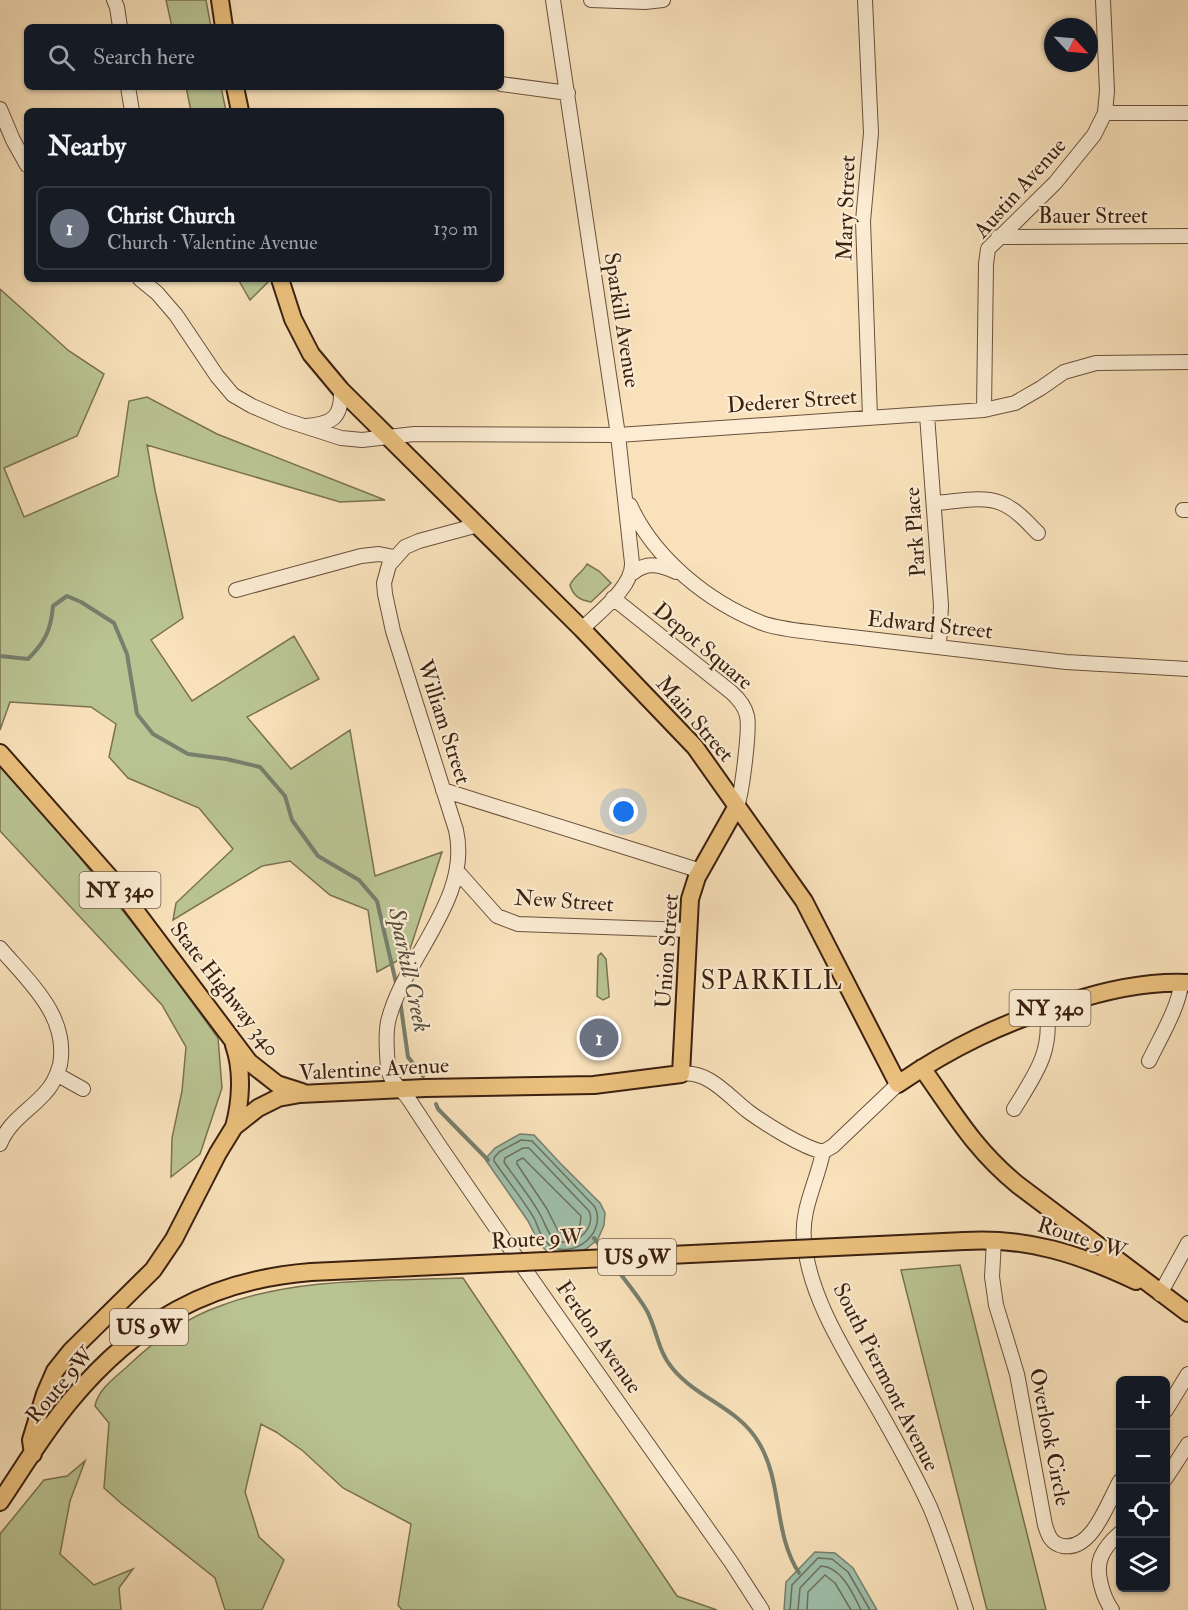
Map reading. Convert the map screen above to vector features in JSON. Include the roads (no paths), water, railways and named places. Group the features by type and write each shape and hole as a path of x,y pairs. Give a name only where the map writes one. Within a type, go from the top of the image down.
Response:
{"main road":[{"path":"220,0 224,24"},
{"path":"236,90 239,108"},
{"name":"Main Street","path":"281,282 293,319 312,354 341,390 582,628 695,747 804,901 898,1084"},
{"name":"State Highway 340","path":"0,753 113,881 249,1062 270,1080 285,1088 312,1093"},
{"name":"Union Street","path":"681,1074 690,899 701,871 737,806"},
{"name":"NY 340","path":"898,1084 973,1038 1046,1010 1117,989 1152,983 1184,983"},
{"path":"229,1036 236,1051 239,1072 239,1101 234,1127"},
{"path":"922,1068 969,1136 994,1164 1018,1185 1120,1260 1161,1294"},
{"name":"Valentine Avenue","path":"33,1454 31,1440 45,1394 55,1371 71,1351 140,1285 161,1260 180,1229 218,1153 234,1127 252,1112 271,1101 312,1093 594,1085 681,1074"},
{"name":"Route 9W","path":"0,1502 70,1401 127,1344 162,1318 196,1299 231,1286 269,1277 310,1272 994,1240 1029,1244 1067,1253 1114,1271 1161,1294"},
{"name":"US 9W","path":"1161,1294 1188,1313"}],"street":[{"path":"114,0 120,24"},
{"name":"Sparkill Avenue","path":"553,0 618,435 633,573"},
{"path":"591,0 645,2 663,0"},
{"name":"Mary Street","path":"865,0 871,133 863,221 870,417"},
{"name":"Austin Avenue","path":"984,410 988,249 1055,183 1094,135 1105,113 1107,91 1103,0"},
{"path":"504,84 568,93"},
{"path":"128,90 132,108"},
{"path":"0,109 24,160"},
{"path":"1105,113 1188,112"},
{"name":"Bauer Street","path":"998,237 1188,236"},
{"name":"Dederer Street","path":"144,282 157,293 176,315 233,395 252,406 301,426 341,438 362,440 414,434 618,435 984,410 1015,403 1064,372 1096,363 1188,362"},
{"path":"301,426 323,425 334,418 342,407 341,390"},
{"name":"Park Place","path":"927,415 941,604 939,646"},
{"path":"625,492 645,532 664,557 681,574"},
{"path":"935,503 984,500 1001,503 1019,514 1038,533"},
{"path":"236,590 361,556 379,554 394,557 414,543 478,525"},
{"name":"William Street","path":"394,557 385,578 388,610 459,842 457,871 447,899 397,999 389,1022 387,1046 389,1073 400,1090"},
{"path":"582,628 639,569 654,564 681,574"},
{"name":"Edward Street","path":"681,574 722,602 762,622 790,629 1066,662 1188,669"},
{"name":"Depot Square","path":"613,598 736,696 743,705 748,722 741,791 737,806"},
{"path":"444,790 701,871"},
{"name":"New Street","path":"457,871 498,916 519,924 688,930"},
{"path":"0,948 46,1003 58,1024 62,1051 58,1075 46,1093 13,1122 0,1144"},
{"path":"1149,1061 1184,983"},
{"path":"1014,1109 1046,1053 1048,1027 1046,1010"},
{"name":"Valentine Avenue","path":"681,1074 694,1074 709,1080 758,1118 810,1148 823,1152"},
{"path":"58,1075 83,1089"},
{"path":"823,1152 833,1146 898,1084"},
{"name":"Ferdon Avenue","path":"400,1090 407,1095 465,1184 762,1610"},
{"name":"South Piermont Avenue","path":"823,1152 804,1221 805,1246 816,1289 827,1317 890,1430 930,1508 966,1610"},
{"name":"Overlook Circle","path":"994,1240 992,1277 996,1305 1014,1360 1045,1525 1050,1538 1058,1544 1068,1546 1084,1539 1099,1523 1118,1484"},
{"path":"1161,1294 1188,1243"},
{"path":"1170,1403 1188,1374"},
{"path":"1170,1472 1188,1444"},
{"path":"1112,1610 1102,1588 1099,1566 1101,1556 1116,1537"}],"water":[{"path":"520,1134 534,1135 600,1203 605,1213 604,1225 598,1239 586,1249 571,1255 552,1255 540,1245 528,1221 485,1159 495,1148"},
{"path":"815,1552 835,1553 853,1568 877,1610 784,1610 786,1582"}],"waterway":[{"name":"Sparkill Creek","path":"0,656 28,659 46,635 51,622 53,606 67,596 114,623 127,654 137,714 153,734 188,754 226,759 260,767 285,796 292,820 318,856 359,880 377,901 397,987"},
{"name":"Sparkill Creek","path":"400,1000 408,1057 423,1076"},
{"name":"Sparkill Creek","path":"436,1104 438,1109 488,1160"},
{"name":"Sparkill Creek","path":"594,1238 606,1254"},
{"name":"Sparkill Creek","path":"612,1263 647,1311 664,1355 673,1369 694,1388 741,1421 759,1443 772,1475 785,1541 799,1573"}],"place":[{"name":"Christ Church","path":"599,1038"}],"district":[{"name":"SPARKILL","path":"772,981"}]}
